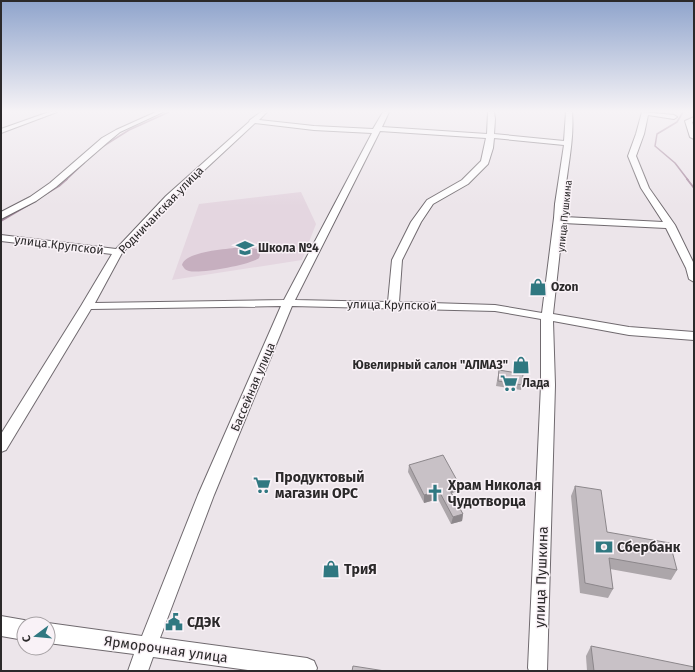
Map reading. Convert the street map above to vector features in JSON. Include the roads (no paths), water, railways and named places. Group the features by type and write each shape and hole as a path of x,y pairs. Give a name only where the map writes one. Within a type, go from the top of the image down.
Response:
{"street":[{"path":"1,216 33,199 53,185 101,143"},
{"name":"Родничанская улица","path":"1,446 88,306 118,252 169,198 228,143"},
{"name":"Бассейная улица","path":"138,671 206,495 288,303 369,143"},
{"path":"394,305 397,260 416,222 430,202 465,182 485,162 489,143"},
{"name":"улица Пушкина","path":"561,219 559,204 568,143"},
{"name":"улица Пушкина","path":"538,668 548,385 547,318 554,312 561,219 570,143"},
{"path":"637,143 632,156 645,188 670,225 691,268 694,279"},
{"path":"561,219 670,225"},
{"name":"улица Крупской","path":"1,238 118,252"},
{"name":"улица Крупской","path":"88,306 288,303 495,308 629,331 694,336"},
{"path":"1,626 16,629"},
{"name":"Ярморочная улица","path":"56,634 307,668"}],"waterway":[{"path":"102,147 108,143"},
{"path":"655,143 655,146 675,163 688,180"},
{"path":"66,180 84,163"},
{"path":"44,195 67,179"},
{"path":"687,179 694,188"},
{"path":"1,221 30,204"}],"place":[{"name":"Школа №4","path":"245,248"},
{"name":"Ozon","path":"538,287"},
{"name":"Ювелирный салон \"АЛМАЗ\"","path":"521,365"},
{"name":"Лада","path":"509,383"},
{"name":"Продуктовый магазин ОРС","path":"262,485"},
{"name":"Храм Николая Чудотворца","path":"435,493"},
{"name":"Сбербанк","path":"604,547"},
{"name":"ТриЯ","path":"331,569"},
{"name":"СДЭК","path":"174,622"}]}
